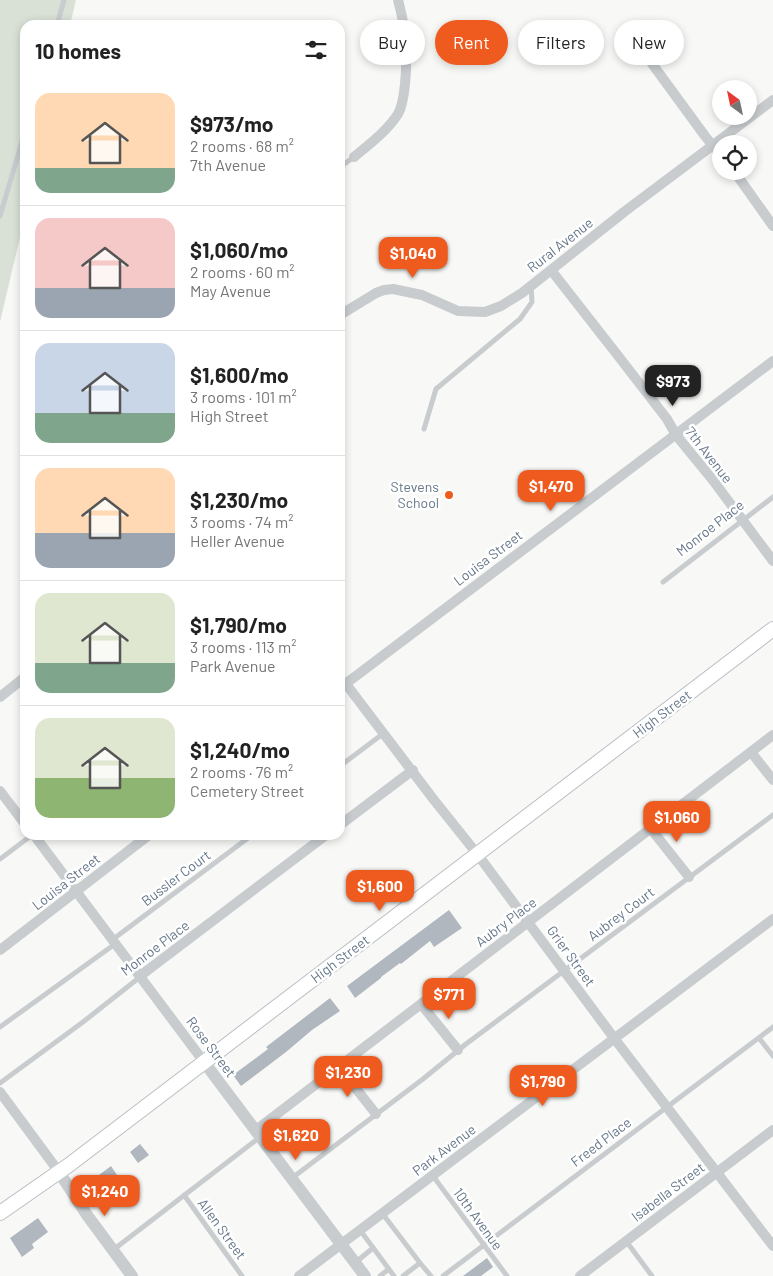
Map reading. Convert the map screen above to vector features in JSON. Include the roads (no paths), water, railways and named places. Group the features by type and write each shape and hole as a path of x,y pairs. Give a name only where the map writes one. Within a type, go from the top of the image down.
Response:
{"main road":[{"name":"High Street","path":"0,1213 60,1172 773,629"}],"street":[{"path":"354,157 388,126 397,115 403,97 407,68 406,35 398,0"},
{"path":"653,65 712,145"},
{"name":"Rural Avenue","path":"727,135 773,100"},
{"name":"Rural Avenue","path":"345,313 376,293 393,289 422,295 458,311 485,312 501,306 712,147"},
{"path":"740,180 773,226"},
{"name":"7th Avenue","path":"551,270 661,411 676,435 773,561"},
{"name":"Louisa Street","path":"345,684 773,361"},
{"path":"0,697 20,681"},
{"name":"Grier Street","path":"345,688 385,733 434,800 529,922 614,1038 772,1242"},
{"name":"Aubry Place","path":"258,1133 339,1067 773,735"},
{"path":"751,752 773,780"},
{"path":"345,821 413,770"},
{"path":"0,791 20,817"},
{"path":"650,829 686,874"},
{"name":"Rose Street","path":"37,840 365,1276"},
{"name":"Louisa Street","path":"0,950 142,840"},
{"name":"Monroe Place","path":"140,976 319,840"},
{"name":"Park Avenue","path":"299,1276 773,919"},
{"path":"421,1004 458,1050"},
{"path":"339,1067 376,1114"},
{"path":"0,1092 60,1172 87,1215 132,1276"},
{"name":"Isabella Street","path":"580,1276 773,1130"}],"lane":[{"path":"58,20 64,0"},
{"path":"0,216 20,148"},
{"path":"345,163 354,157"},
{"path":"424,429 436,389 520,319 532,302 531,285"},
{"name":"Monroe Place","path":"663,582 773,496"},
{"path":"345,762 385,733"},
{"name":"Aubrey Court","path":"292,1178 424,1079 458,1050 565,971 686,874 773,815"},
{"path":"0,859 26,840"},
{"name":"Bussler Court","path":"0,1027 246,840"},
{"name":"Monroe Place","path":"0,1084 83,1022 140,976"},
{"name":"Freed Place","path":"443,1276 773,1027"},
{"path":"759,1038 773,1056"},
{"name":"Aubry Place","path":"112,1250 184,1195 258,1133"},
{"name":"10th Avenue","path":"432,1176 507,1276"},
{"name":"Allen Street","path":"184,1195 242,1276"},
{"path":"382,1213 431,1276"},
{"path":"360,1230 394,1276"},
{"path":"626,1241 652,1276"},
{"path":"355,1262 373,1248"},
{"path":"403,1276 420,1263"},
{"path":"380,1276 389,1269"}],"place":[{"name":"Stevens School","path":"449,495"}]}
